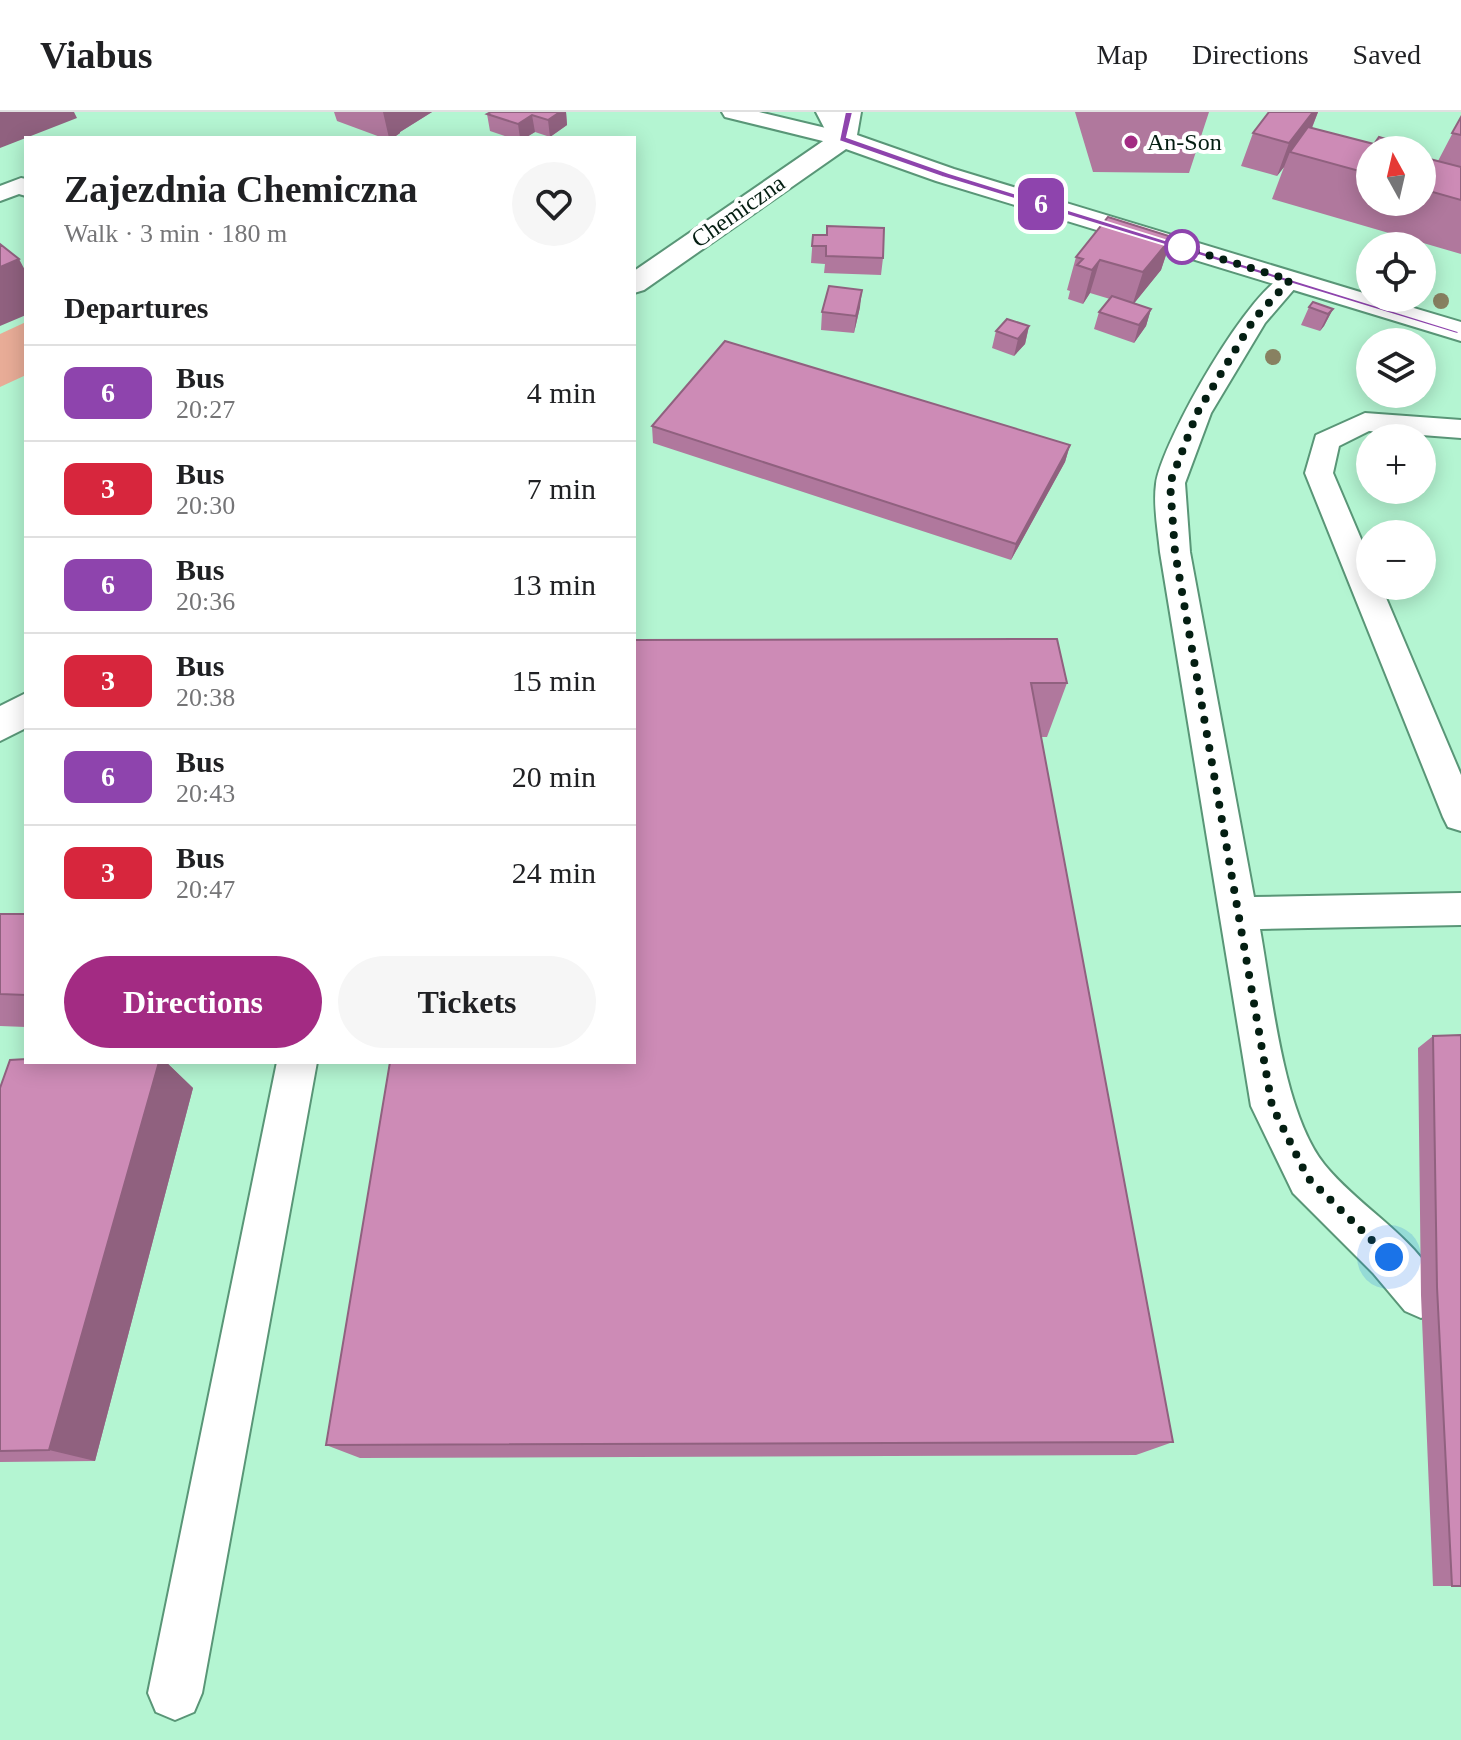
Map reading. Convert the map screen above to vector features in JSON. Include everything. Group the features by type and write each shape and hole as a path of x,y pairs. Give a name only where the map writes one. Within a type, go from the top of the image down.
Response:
{"street":[{"path":"828,112 846,125 945,175 1461,332"},
{"name":"Chemiczna","path":"636,282 846,125"},
{"path":"0,726 24,709"}],"lane":[{"path":"733,112 846,125"},
{"path":"0,194 21,185 24,187"},
{"path":"1290,280 1254,319 1197,413 1170,483 1175,552 1272,1106 1308,1178 1389,1257 1421,1295"},
{"path":"1461,429 1365,422 1326,441 1319,473 1461,817"},
{"path":"1239,913 1461,909"},
{"path":"175,1693 297,1064"}],"shaded area":[{"path":"24,323 24,376 0,387 0,334"}],"building":[{"path":"560,112 548,120 532,115 518,124 487,114"},
{"path":"1269,112 1313,112 1289,143 1253,133"},
{"path":"1461,117 1461,135 1452,133"},
{"path":"1308,127 1356,139 1356,170 1290,152"},
{"path":"1436,161 1461,167 1461,200 1436,193"},
{"path":"1108,217 1172,237 1143,272 1100,260 1092,270 1077,265 1083,259 1076,257"},
{"path":"827,226 884,228 883,258 826,256 826,246 812,246 813,235 827,235"},
{"path":"0,244 19,259 0,267"},
{"path":"829,286 862,290 856,316 822,312"},
{"path":"1112,296 1151,309 1139,325 1099,312"},
{"path":"1313,302 1333,309 1328,314 1309,307"},
{"path":"1007,319 1029,326 1018,339 996,331"},
{"path":"725,341 1070,445 1016,544 652,426"},
{"path":"1057,639 1067,683 1031,683 1173,1442 326,1445 390,1064 636,1064 636,640"},
{"path":"0,914 24,914 24,995 0,994"},
{"path":"1461,1035 1461,1586 1452,1586 1437,1287 1433,1036"},
{"path":"24,1059 24,1064 158,1064 49,1450 0,1451 0,1088 10,1060"}],"bus line":[{"name":"6","path":"849,112 843,139 945,175 1461,332"}],"place":[{"name":"An-Son","path":"1131,142"}],"route":[{"path":"1182,247 1290,280 1254,319 1197,413 1170,483 1175,552 1272,1106 1308,1178 1389,1257"}]}
